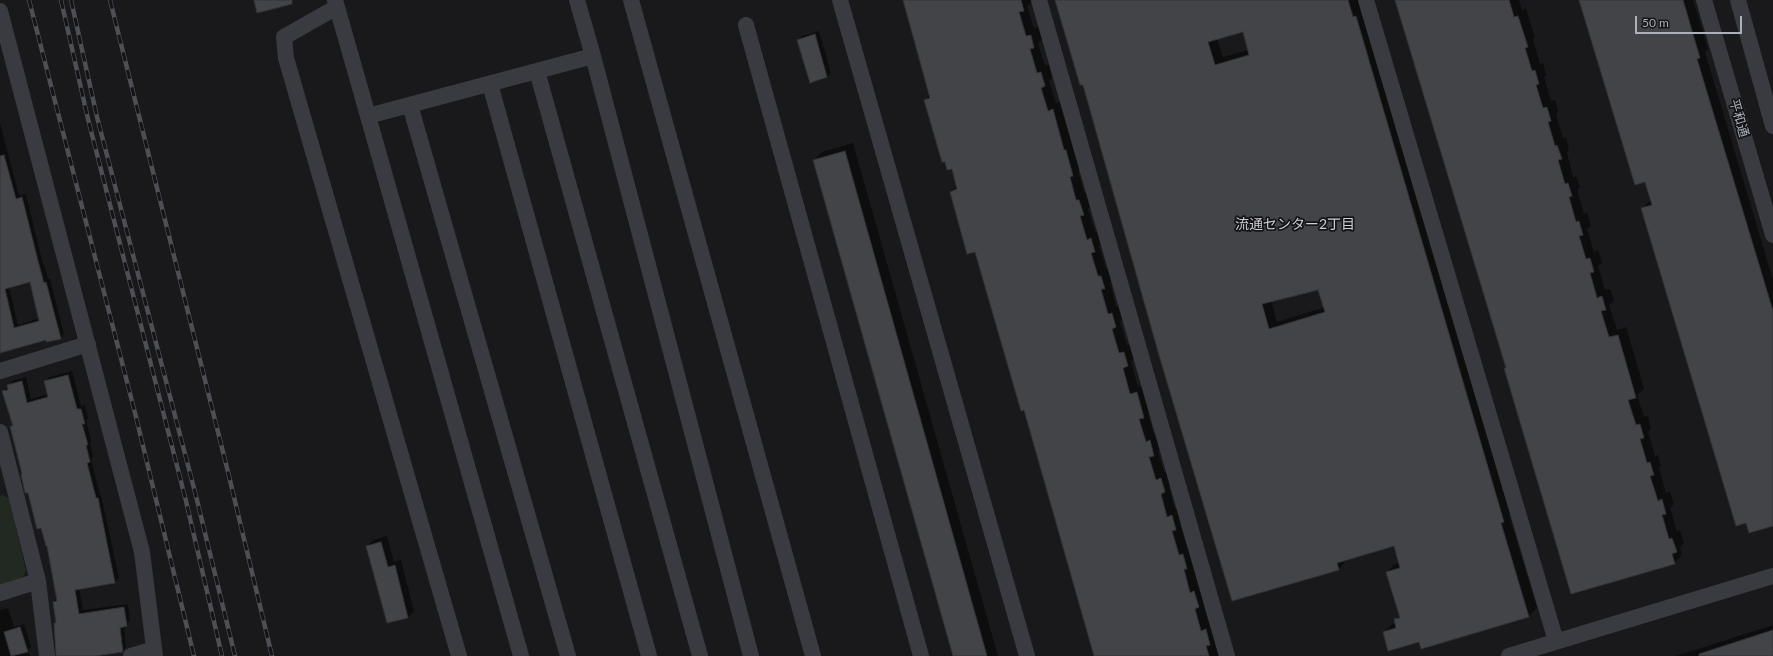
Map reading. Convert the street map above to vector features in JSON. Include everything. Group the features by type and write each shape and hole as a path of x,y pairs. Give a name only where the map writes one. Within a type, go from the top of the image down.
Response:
{"street":[{"path":"577,0 751,656"},
{"path":"631,0 813,656"},
{"path":"840,0 1027,656"},
{"path":"1039,0 1228,656"},
{"path":"1366,0 1556,641"},
{"name":"平和通","path":"1704,0 1773,235"},
{"path":"1738,0 1773,126"},
{"path":"459,656 286,58 284,37 336,4 520,656"},
{"path":"0,11 142,552 154,652 131,656"},
{"path":"746,25 921,656"},
{"path":"368,116 593,56"},
{"path":"537,71 700,656"},
{"path":"490,84 649,656"},
{"path":"410,105 568,656"},
{"path":"0,371 88,344"},
{"path":"0,432 6,482 38,581 47,656"},
{"path":"1509,656 1773,576"},
{"path":"0,593 38,581"}],"shaded area":[{"path":"3,495 9,498 26,571 22,578 0,585 0,496"}],"building":[{"path":"254,0 292,0 292,4 257,13"},
{"path":"903,0 1021,0 1024,11 1019,12 1026,36 1031,35 1034,48 1030,49 1037,73 1041,72 1045,86 1041,88 1048,111 1053,109 1064,150 1066,150 1073,176 1070,177 1076,200 1079,200 1084,215 1080,216 1087,240 1091,238 1095,252 1091,253 1098,276 1101,276 1105,289 1101,289 1108,314 1112,313 1116,327 1112,329 1119,353 1124,352 1128,366 1123,368 1130,394 1137,392 1144,418 1139,419 1146,442 1150,440 1154,456 1149,457 1156,480 1161,478 1165,492 1161,494 1167,517 1172,515 1176,530 1172,531 1179,555 1183,554 1187,569 1184,569 1190,593 1194,591 1199,607 1195,609 1201,631 1206,629 1210,645 1206,646 1209,656 1094,656 1024,410 1021,411 975,252 967,254 950,192 957,189 952,169 947,170 945,162 942,162 924,100 930,98"},
{"path":"1055,0 1348,0 1353,17 1356,16 1504,522 1501,523 1529,617 1421,649 1419,642 1388,651 1383,632 1396,628 1394,619 1400,618 1386,572 1400,568 1394,546 1337,563 1339,570 1232,601 1159,355 1083,85 1080,85","holes":["1243,32 1249,55 1215,65 1208,42","1318,290 1325,312 1269,329 1262,304"]},
{"path":"1395,0 1509,0 1514,17 1518,16 1528,47 1525,48 1532,71 1535,70 1539,84 1536,85 1543,108 1547,107 1551,121 1548,122 1555,146 1557,145 1562,159 1558,160 1565,184 1568,183 1572,196 1569,197 1576,222 1579,221 1583,235 1579,236 1586,259 1590,258 1594,272 1590,273 1597,298 1602,296 1606,310 1601,311 1609,337 1618,335 1636,398 1628,400 1636,425 1640,424 1644,438 1640,439 1647,463 1650,462 1654,475 1650,476 1658,501 1662,499 1666,514 1662,515 1669,539 1672,538 1677,552 1672,554 1675,564 1571,594 1504,368 1506,368"},
{"path":"1579,0 1683,0 1700,58 1697,59 1773,311 1773,526 1749,533 1746,523 1736,526 1641,208 1652,205 1645,182 1635,185"},
{"path":"815,34 827,77 810,83 797,40"},
{"path":"845,151 987,656 953,656 813,160"},
{"path":"4,155 16,199 22,197 44,283 46,282 61,339 46,342 46,340 0,353 0,156","holes":["30,282 39,321 14,328 5,289"]},
{"path":"68,375 77,409 81,409 85,424 82,424 88,445 86,445 90,462 87,463 96,498 98,498 115,583 75,590 79,614 124,607 127,626 120,628 123,652 95,656 56,656 54,623 56,623 53,602 57,601 47,546 41,528 37,529 28,493 25,493 22,474 10,426 13,426 2,391 8,390 7,385 22,381 27,403 48,397 44,381"},
{"path":"381,542 388,567 395,565 408,618 387,623 366,546"},
{"path":"20,627 28,652 11,656 4,632"},
{"path":"1773,630 1773,656 1699,656 1699,654"}],"railway":[{"path":"29,0 135,413 194,656"},
{"path":"61,0 88,119 186,501 222,656"},
{"path":"71,0 97,117 196,496 235,656"},
{"path":"110,0 228,472 272,656"}],"district":[{"name":"流通センター2丁目","path":"1295,224"}]}
